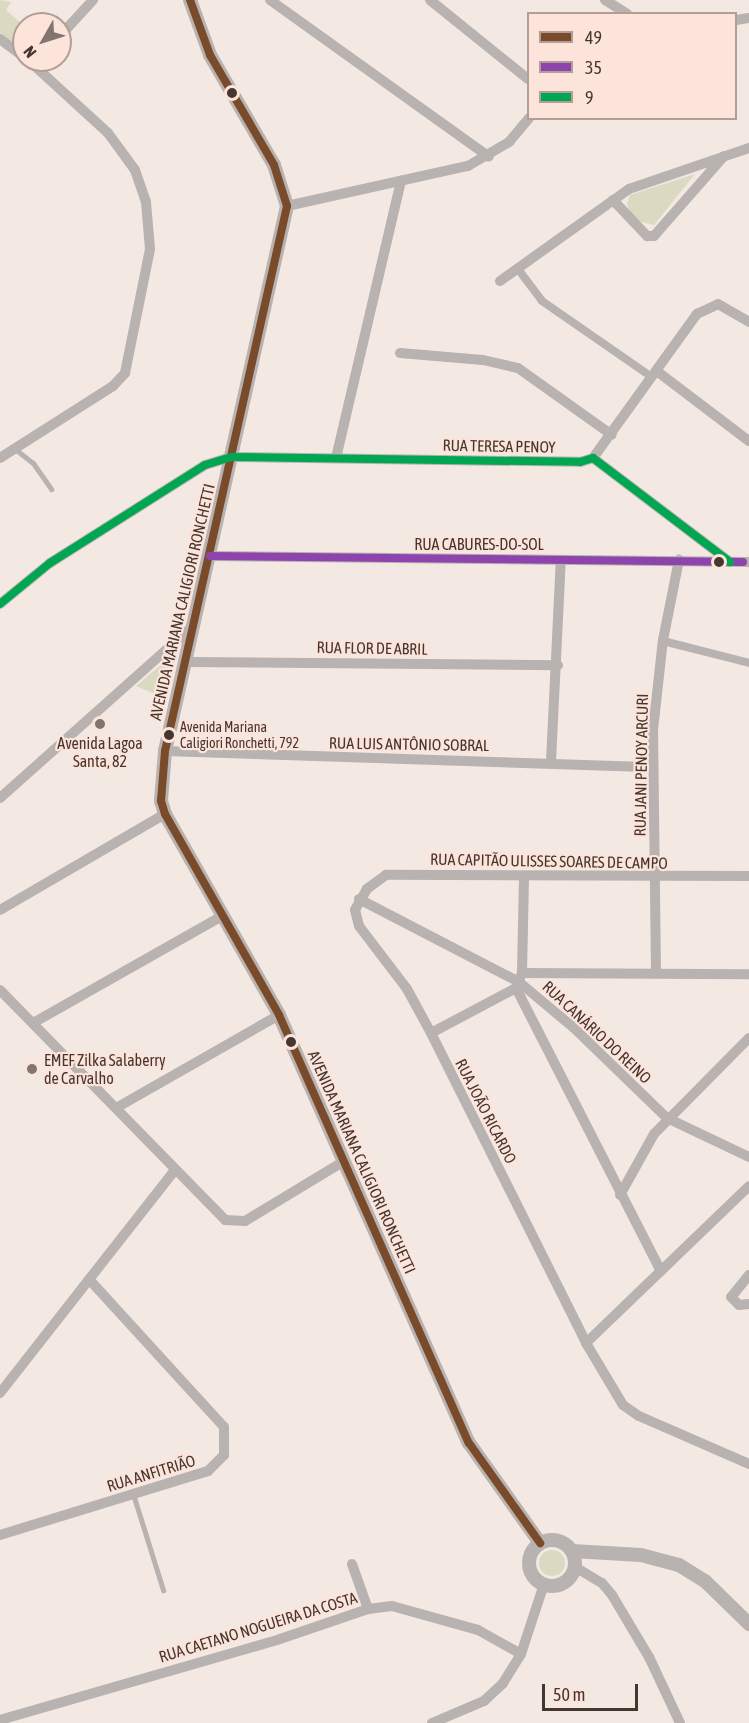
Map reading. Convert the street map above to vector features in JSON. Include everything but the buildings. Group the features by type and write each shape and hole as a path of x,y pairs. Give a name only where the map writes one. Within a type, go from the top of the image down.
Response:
{"street":[{"path":"72,23 93,0"},
{"name":"AVENIDA MARIANA CALIGIORI RONCHETTI","path":"190,0 210,55 274,165 287,206 165,751 160,792 165,814 279,1015 469,1443 540,1543"},
{"path":"270,0 489,157"},
{"path":"430,0 527,78"},
{"path":"606,0 624,12"},
{"path":"0,458 113,386 126,373 150,249 146,202 135,170 108,133 44,72"},
{"path":"287,206 450,172 489,157 509,142 527,120"},
{"path":"500,281 630,189 749,148"},
{"path":"613,200 647,236 654,236 724,156"},
{"path":"336,459 401,182"},
{"path":"518,269 542,301 646,373"},
{"path":"730,562 593,458 658,372 697,314 718,304 749,322"},
{"path":"400,353 483,360 518,368 612,435"},
{"path":"658,372 749,441"},
{"name":"RUA TERESA PENOY","path":"0,604 50,563 205,465 232,457 580,462 593,458"},
{"name":"RUA CABURES-DO-SOL","path":"210,556 749,562"},
{"path":"551,762 558,665 561,560"},
{"name":"RUA JANI PENOY ARCURI","path":"656,972 653,768 663,641 679,560"},
{"path":"0,798 194,625"},
{"path":"663,641 749,663"},
{"name":"RUA FLOR DE ABRIL","path":"185,662 558,665"},
{"name":"RUA LUIS ANTÔNIO SOBRAL","path":"165,751 551,762 653,768"},
{"path":"0,910 165,814"},
{"name":"RUA CAPITÃO ULISSES SOARES DE CAMPO","path":"359,899 386,875 655,878 749,876"},
{"path":"524,877 519,981 620,1195 661,1271"},
{"name":"RUA CANÁRIO DO REINO","path":"359,899 519,981 574,1028 667,1118 749,1156"},
{"name":"RUA JOÃO RICARDO","path":"359,899 355,910 359,926 407,989 586,1342 623,1405 639,1416 749,1464"},
{"path":"33,1023 222,916"},
{"path":"431,1033 519,981 656,972 749,974"},
{"path":"0,990 225,1220 235,1223 254,1216 344,1161"},
{"path":"116,1108 279,1015"},
{"path":"620,1195 643,1148 667,1118 749,1038"},
{"path":"0,1392 175,1170"},
{"path":"586,1342 749,1186"},
{"path":"748,1304 739,1305 731,1297 749,1275"},
{"name":"RUA ANFITRIÃO","path":"0,1535 133,1494 218,1464 224,1455 225,1427 89,1279"},
{"path":"572,1551 575,1567 567,1581 544,1584 533,1575 529,1561 540,1543 558,1540 572,1551 641,1555 679,1565 705,1581 749,1624"},
{"path":"352,1564 368,1609"},
{"path":"575,1567 602,1583 612,1595 649,1657 680,1723"},
{"path":"432,1723 484,1701 503,1683 520,1654 544,1584"},
{"name":"RUA CAETANO NOGUEIRA DA COSTA","path":"4,1720 280,1639 368,1609 392,1606 411,1609 478,1630 520,1654"}],"lane":[{"path":"15,449 33,463 51,489"},
{"path":"133,1494 163,1590"}],"shaded area":[{"path":"0,0 11,2 6,10 12,15 12,43 0,33"},
{"path":"695,174 654,225 638,221 630,212 627,204 630,195"},
{"path":"177,651 167,699 136,686"},
{"path":"552,1550 561,1554 565,1563 561,1572 552,1576 543,1572 539,1563 543,1554"}],"transit line":[{"name":"49","path":"190,0 210,55 274,165 287,206 165,751 161,801 165,814 279,1015 469,1443 540,1543"},
{"name":"9","path":"0,604 50,563 205,465 232,457 580,462 593,458 730,562"},
{"name":"35","path":"210,556 743,562"}],"place":[{"name":"Avenida Lagoa Santa, 82","path":"100,724"},
{"name":"Avenida Mariana Caligiori Ronchetti, 792","path":"169,735"},
{"name":"EMEF Zilka Salaberry de Carvalho","path":"32,1069"}]}
